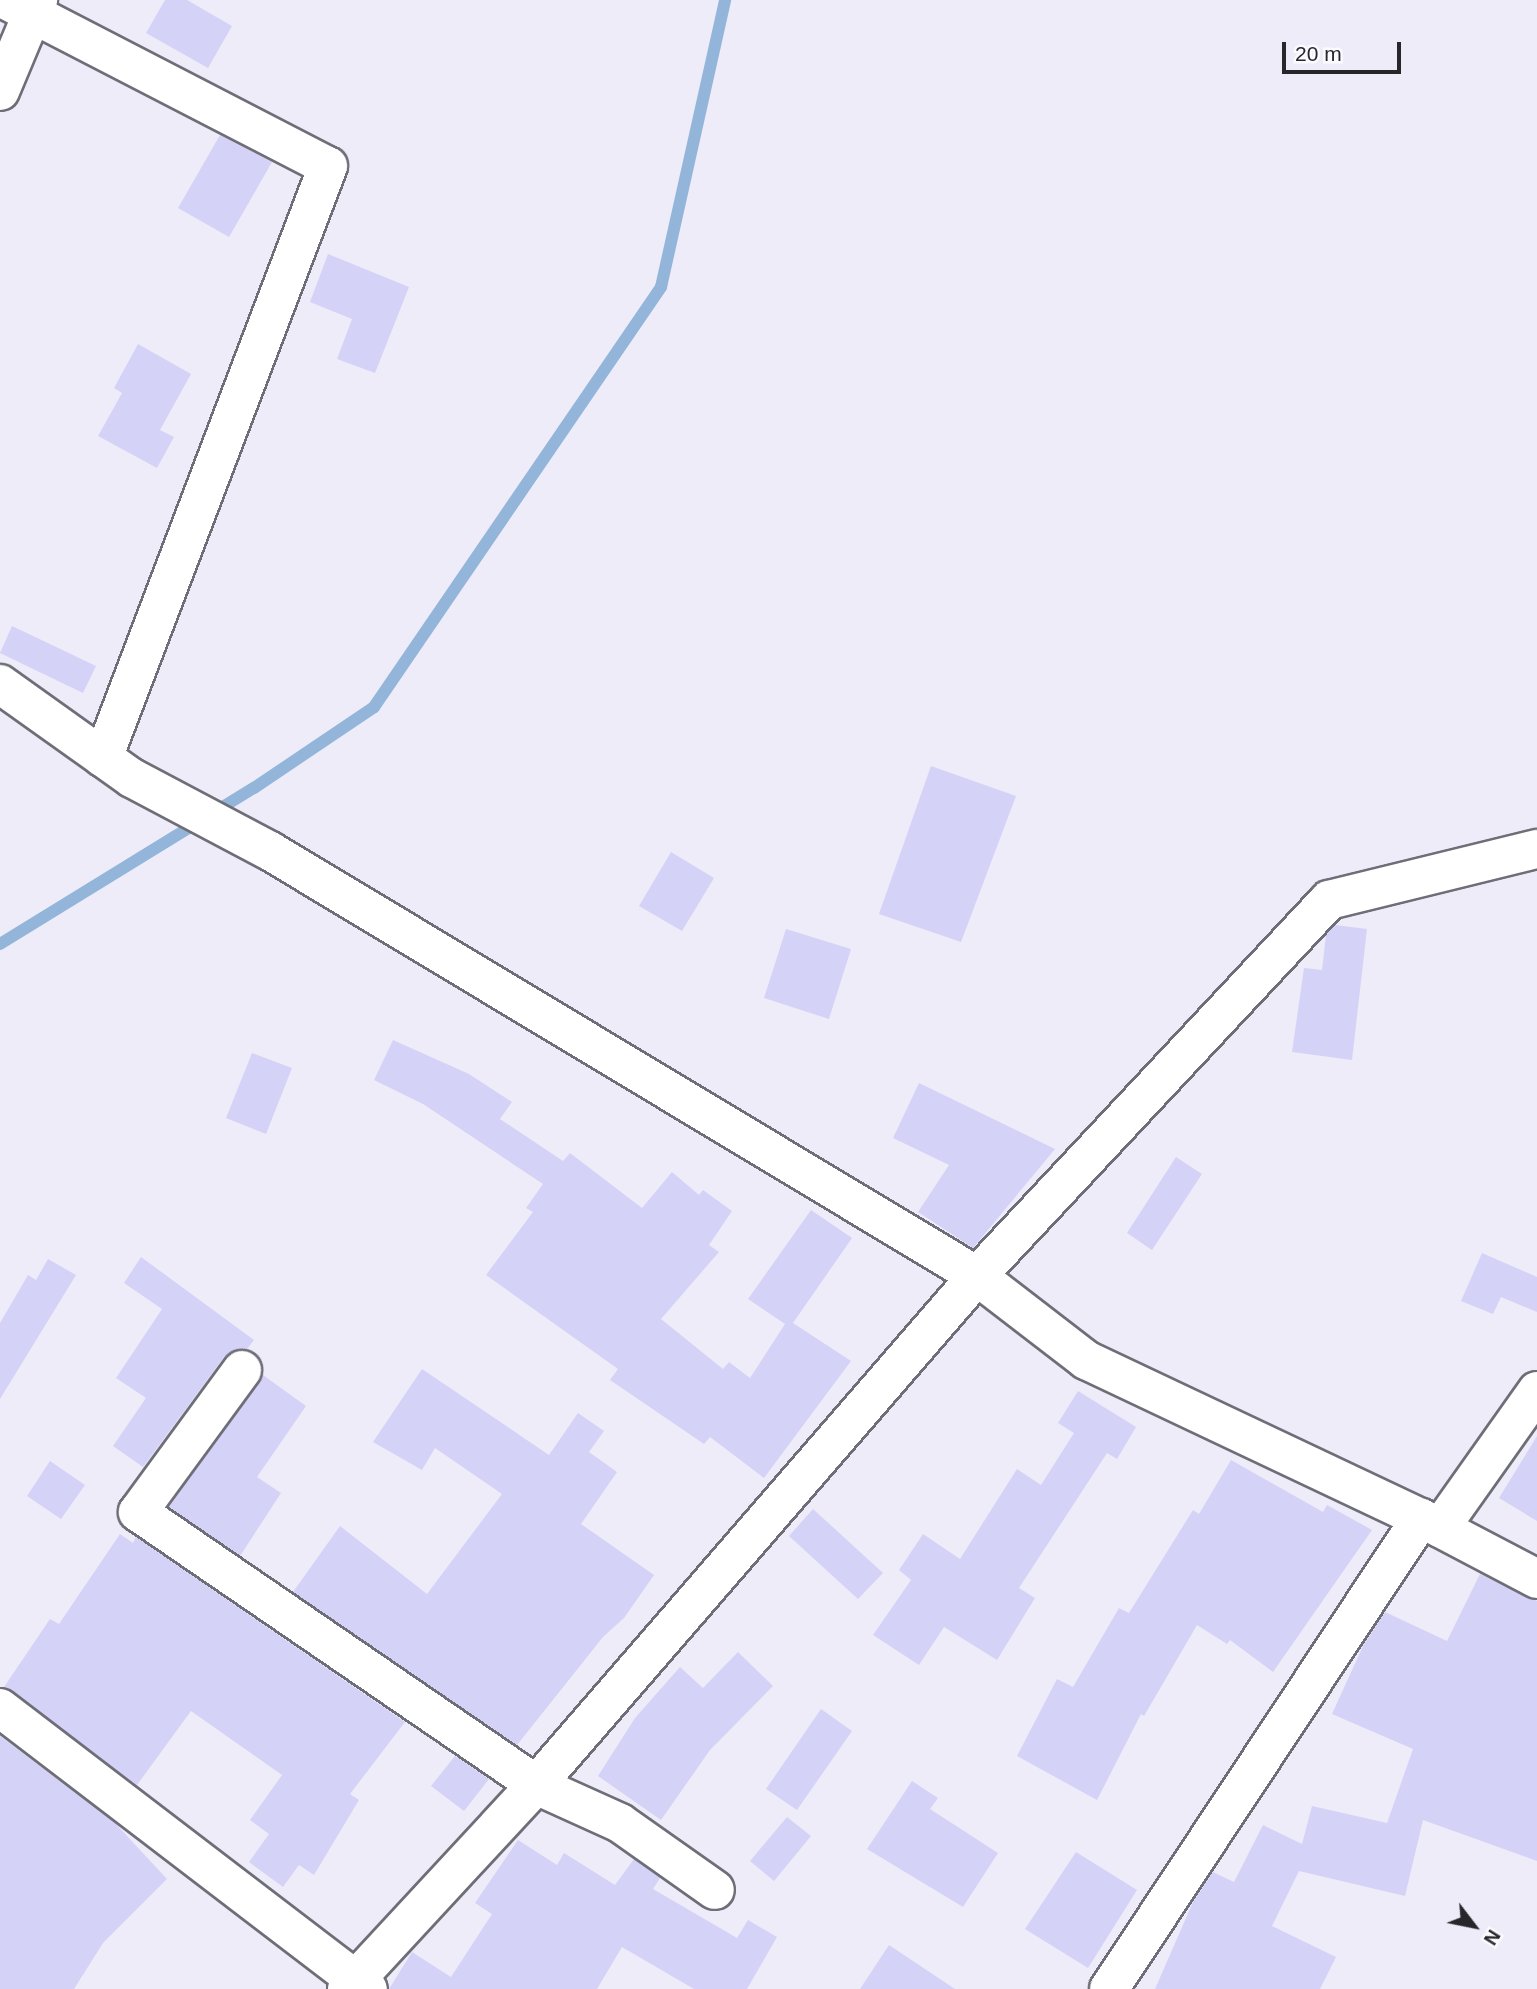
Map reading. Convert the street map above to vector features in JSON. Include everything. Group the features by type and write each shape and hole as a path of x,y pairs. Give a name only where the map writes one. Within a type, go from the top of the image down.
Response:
{"street":[{"path":"0,91 25,5 328,166 117,768"},
{"path":"0,684 117,768 270,851 977,1276 1086,1360 1430,1523 1537,1579"},
{"path":"0,1708 357,1986 536,1785 977,1276 1329,900 1537,849"},
{"path":"242,1370 138,1512 536,1785 620,1823 715,1890"},
{"path":"1109,1989 1430,1523 1537,1391"}],"building":[{"path":"165,0 187,0 232,26 208,68 146,33"},
{"path":"220,135 272,162 229,237 178,208"},
{"path":"328,254 409,287 375,373 337,359 352,319 310,302"},
{"path":"138,344 191,374 160,430 174,437 157,468 98,436 122,393 114,388"},
{"path":"12,626 96,666 83,693 0,653"},
{"path":"931,766 1016,796 961,942 879,914"},
{"path":"671,852 714,878 682,931 639,906"},
{"path":"1335,925 1367,929 1352,1060 1292,1052 1304,968 1322,970 1326,935"},
{"path":"786,929 851,949 829,1019 764,998"},
{"path":"393,1040 469,1074 512,1102 500,1119 563,1161 570,1153 642,1208 672,1172 699,1195 703,1190 732,1211 709,1245 719,1252 661,1319 723,1369 729,1362 750,1378 785,1324 748,1299 811,1210 852,1238 793,1323 851,1361 764,1478 710,1437 704,1444 610,1380 618,1369 486,1275 533,1212 526,1208 543,1184 423,1104 374,1080"},
{"path":"252,1053 292,1068 266,1134 226,1118"},
{"path":"919,1083 1055,1149 973,1248 918,1212 949,1165 893,1138"},
{"path":"1176,1157 1202,1174 1152,1250 1127,1233"},
{"path":"1482,1253 1537,1277 1537,1312 1501,1297 1493,1314 1461,1301"},
{"path":"141,1257 254,1340 247,1349 234,1350 224,1357 143,1467 113,1446 146,1398 116,1378 162,1309 124,1283"},
{"path":"48,1259 76,1275 0,1399 0,1323 28,1275 36,1280"},
{"path":"422,1369 549,1455 578,1413 604,1431 589,1452 617,1472 581,1524 654,1575 624,1618 603,1637 517,1745 293,1592 340,1526 427,1594 502,1494 435,1448 422,1470 373,1442"},
{"path":"263,1375 306,1406 257,1477 281,1493 240,1556 169,1507"},
{"path":"1078,1391 1136,1427 1117,1459 1107,1453 1019,1588 1035,1598 997,1660 944,1627 919,1665 873,1635 911,1580 899,1570 923,1534 960,1559 1017,1469 1041,1485 1074,1433 1058,1423"},
{"path":"1537,1436 1537,1521 1499,1498"},
{"path":"1231,1460 1323,1512 1327,1505 1372,1530 1273,1672 1230,1640 1227,1644 1197,1625 1144,1716 1141,1714 1097,1800 1017,1756 1057,1679 1073,1687 1119,1608 1129,1613 1193,1510 1199,1514"},
{"path":"50,1461 85,1485 61,1519 27,1496"},
{"path":"813,1509 883,1573 858,1599 789,1536"},
{"path":"120,1534 133,1543 136,1537 405,1722 350,1794 359,1800 314,1875 299,1865 283,1887 249,1862 269,1834 250,1820 282,1775 191,1711 137,1785 4,1687 50,1619 59,1624"},
{"path":"1480,1574 1537,1601 1537,1861 1423,1820 1405,1896 1299,1871 1272,1926 1336,1957 1320,1989 1155,1989 1193,1902 1213,1872 1234,1882 1263,1825 1302,1844 1312,1806 1387,1823 1413,1749 1332,1714 1363,1646 1385,1612 1447,1641"},
{"path":"738,1652 773,1686 710,1750 661,1820 598,1776 635,1718 680,1667 703,1688"},
{"path":"821,1709 852,1731 797,1810 766,1789"},
{"path":"0,1736 114,1822 167,1879 103,1943 74,1989 0,1989"},
{"path":"455,1756 489,1779 464,1811 431,1786"},
{"path":"912,1781 938,1798 930,1809 998,1853 963,1907 867,1849"},
{"path":"787,1817 811,1836 774,1881 750,1861"},
{"path":"518,1840 557,1865 564,1853 615,1885 634,1859 660,1878 653,1889 737,1938 748,1920 777,1937 747,1989 694,1989 622,1947 597,1989 389,1989 412,1952 451,1977 492,1914 475,1903"},
{"path":"1076,1852 1137,1890 1088,1968 1025,1929"},
{"path":"889,1945 955,1989 860,1989"}],"waterway":[{"path":"0,944 254,788 374,707 661,287 725,0"}]}
